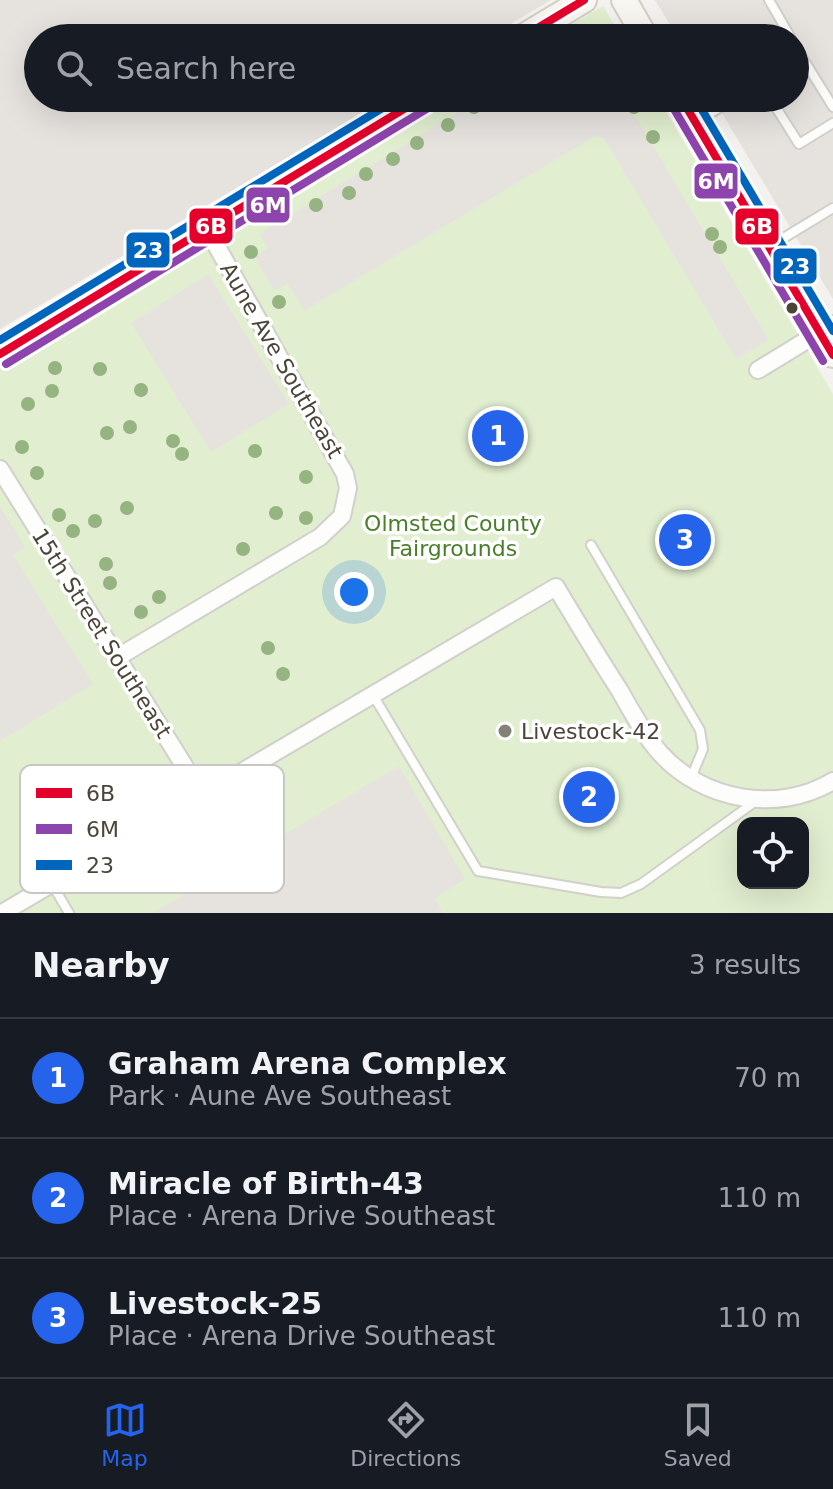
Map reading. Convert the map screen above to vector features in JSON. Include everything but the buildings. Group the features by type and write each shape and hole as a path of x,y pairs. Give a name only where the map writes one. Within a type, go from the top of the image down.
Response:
{"main road":[{"path":"544,24 584,0"},
{"path":"624,0 638,24"},
{"path":"0,354 399,112"},
{"path":"689,112 769,247 826,328 833,355"}],"street":[{"name":"Aune Ave Southeast","path":"118,657 320,537 342,516 346,503 348,488 339,459 283,368 264,327 207,229"},
{"path":"758,370 826,328"},
{"name":"15th Street Southeast","path":"0,469 184,765"},
{"path":"255,765 556,587 651,740 665,758 691,778 715,790 757,800 791,798 833,781"},
{"path":"2,913 36,893"}],"lane":[{"path":"769,0 783,24"},
{"path":"809,74 833,107"},
{"path":"695,123 713,112"},
{"path":"779,112 799,144 833,123"},
{"path":"769,247 833,208"},
{"path":"591,545 700,730 703,749 691,778"},
{"path":"373,695 478,871 621,893 641,884 757,800"},
{"path":"57,893 69,913"}],"shaded area":[{"path":"0,0 551,0 511,24 24,24 24,112 364,112 0,329"},
{"path":"655,0 833,0 833,299 721,112 809,112 809,24 670,24"},
{"path":"458,112 632,112 769,340 736,359 604,138 595,136 304,311 288,283 274,291 255,257 268,248 259,234"},
{"path":"208,274 289,404 211,452 131,323"},
{"path":"0,507 25,547 13,555 93,684 0,741"},
{"path":"399,766 465,879 435,898 443,913 153,913 186,893 284,893 284,835"}],"green space":[{"path":"603,6 614,24 573,24"},
{"name":"Olmsted County Fairgrounds","path":"426,112 666,112 833,394 833,913 0,913 0,366"}],"transit line":[{"name":"6B","path":"544,24 584,0"},
{"name":"23","path":"0,340 376,112"},
{"name":"6B","path":"0,354 399,112"},
{"name":"6M","path":"6,364 421,112"},
{"name":"6M","path":"676,112 823,361"},
{"name":"6B","path":"689,112 833,355"},
{"name":"23","path":"703,112 833,331"}],"place":[{"name":"Graham Arena Complex","path":"498,436"},
{"name":"Livestock-25","path":"685,540"},
{"name":"Livestock-42","path":"505,731"},
{"name":"Miracle of Birth-43","path":"589,797"}]}
